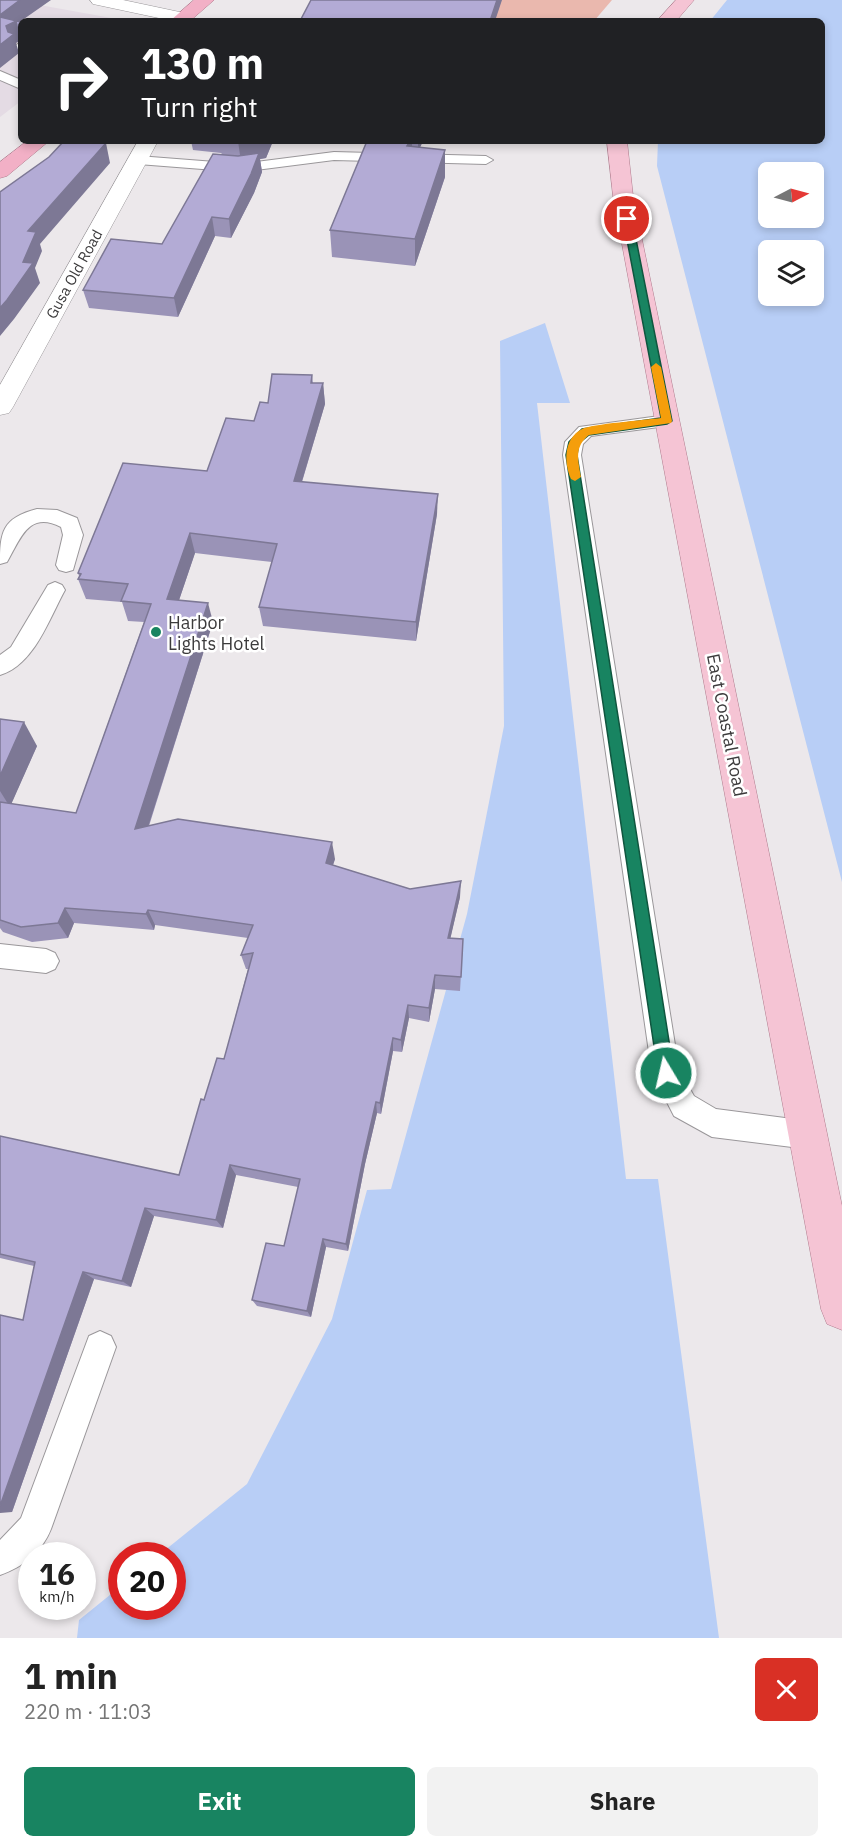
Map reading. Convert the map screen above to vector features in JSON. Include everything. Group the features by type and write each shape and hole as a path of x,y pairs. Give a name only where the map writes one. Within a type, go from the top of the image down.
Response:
{"highway":[{"path":"184,18 205,0"},
{"path":"0,172 35,144"}],"main road":[{"path":"669,18 685,0"},
{"name":"East Coastal Road","path":"617,144 623,196 842,1309"}],"street":[{"path":"99,0 174,18"},
{"name":"Gusa Old Road","path":"0,407 143,151"}],"lane":[{"path":"0,75 18,84"},
{"path":"143,151 241,168 334,156 486,160"},
{"path":"667,421 585,432 574,442 572,455 666,1073 684,1106 712,1123 808,1135"},
{"path":"0,557 16,526 26,518 60,517 70,523 74,535 66,565"},
{"path":"0,667 19,653 55,590"},
{"path":"0,956 46,961"},
{"path":"0,1558 9,1555 34,1528 100,1347"}],"shaded area":[{"path":"0,0 12,0 111,18 18,18 18,103 0,117"},
{"path":"465,0 612,0 597,18 468,18"}],"water":[{"path":"727,0 842,0 842,882 657,166 658,144 825,144 825,18 712,18"},
{"path":"545,323 570,403 537,403 626,1179 658,1179 719,1638 77,1638 79,1620 96,1620 96,1606 108,1597 108,1620 186,1620 186,1542 175,1542 247,1484 332,1319 367,1190 391,1189 467,914 504,726 500,341"}],"building":[{"path":"0,0 20,0 0,15"},
{"path":"311,0 497,0 491,18 302,18"},
{"path":"0,17 18,21 18,31 16,21 6,26 8,32 14,34 0,45"},
{"path":"61,144 105,144 28,231 36,232 23,262 33,263 0,308 0,192 49,157"},
{"path":"366,144 408,144 407,146 445,150 415,239 330,230"},
{"path":"259,153 229,219 212,217 174,298 83,290 111,239 162,244 213,154 238,156"},
{"path":"272,374 312,375 311,383 323,383 294,481 438,494 416,622 259,607 277,544 190,533 167,599 208,603 135,829 178,819 332,842 326,863 410,889 461,881 448,938 463,939 461,977 435,975 429,1008 408,1005 401,1040 393,1038 380,1103 376,1102 346,1244 323,1239 307,1311 252,1300 266,1243 284,1246 300,1179 230,1165 216,1220 145,1208 122,1281 83,1272 0,1506 0,1315 23,1320 35,1262 0,1254 0,1136 179,1175 201,1099 204,1100 217,1058 224,1059 253,953 241,955 253,925 148,910 146,914 65,908 58,923 21,927 0,920 0,802 76,813 151,604 121,601 128,584 78,579 81,574 78,573 123,463 207,471 226,418 254,421 260,402 268,403"},
{"path":"0,719 24,722 0,776"}],"slow traffic":[{"path":"575,477 572,455 574,442 585,432 667,421 656,367"}],"place":[{"name":"Harbor Lights Hotel","path":"156,632"}],"route":[{"path":"627,219 667,421 585,432 574,442 572,455 666,1073"}]}
